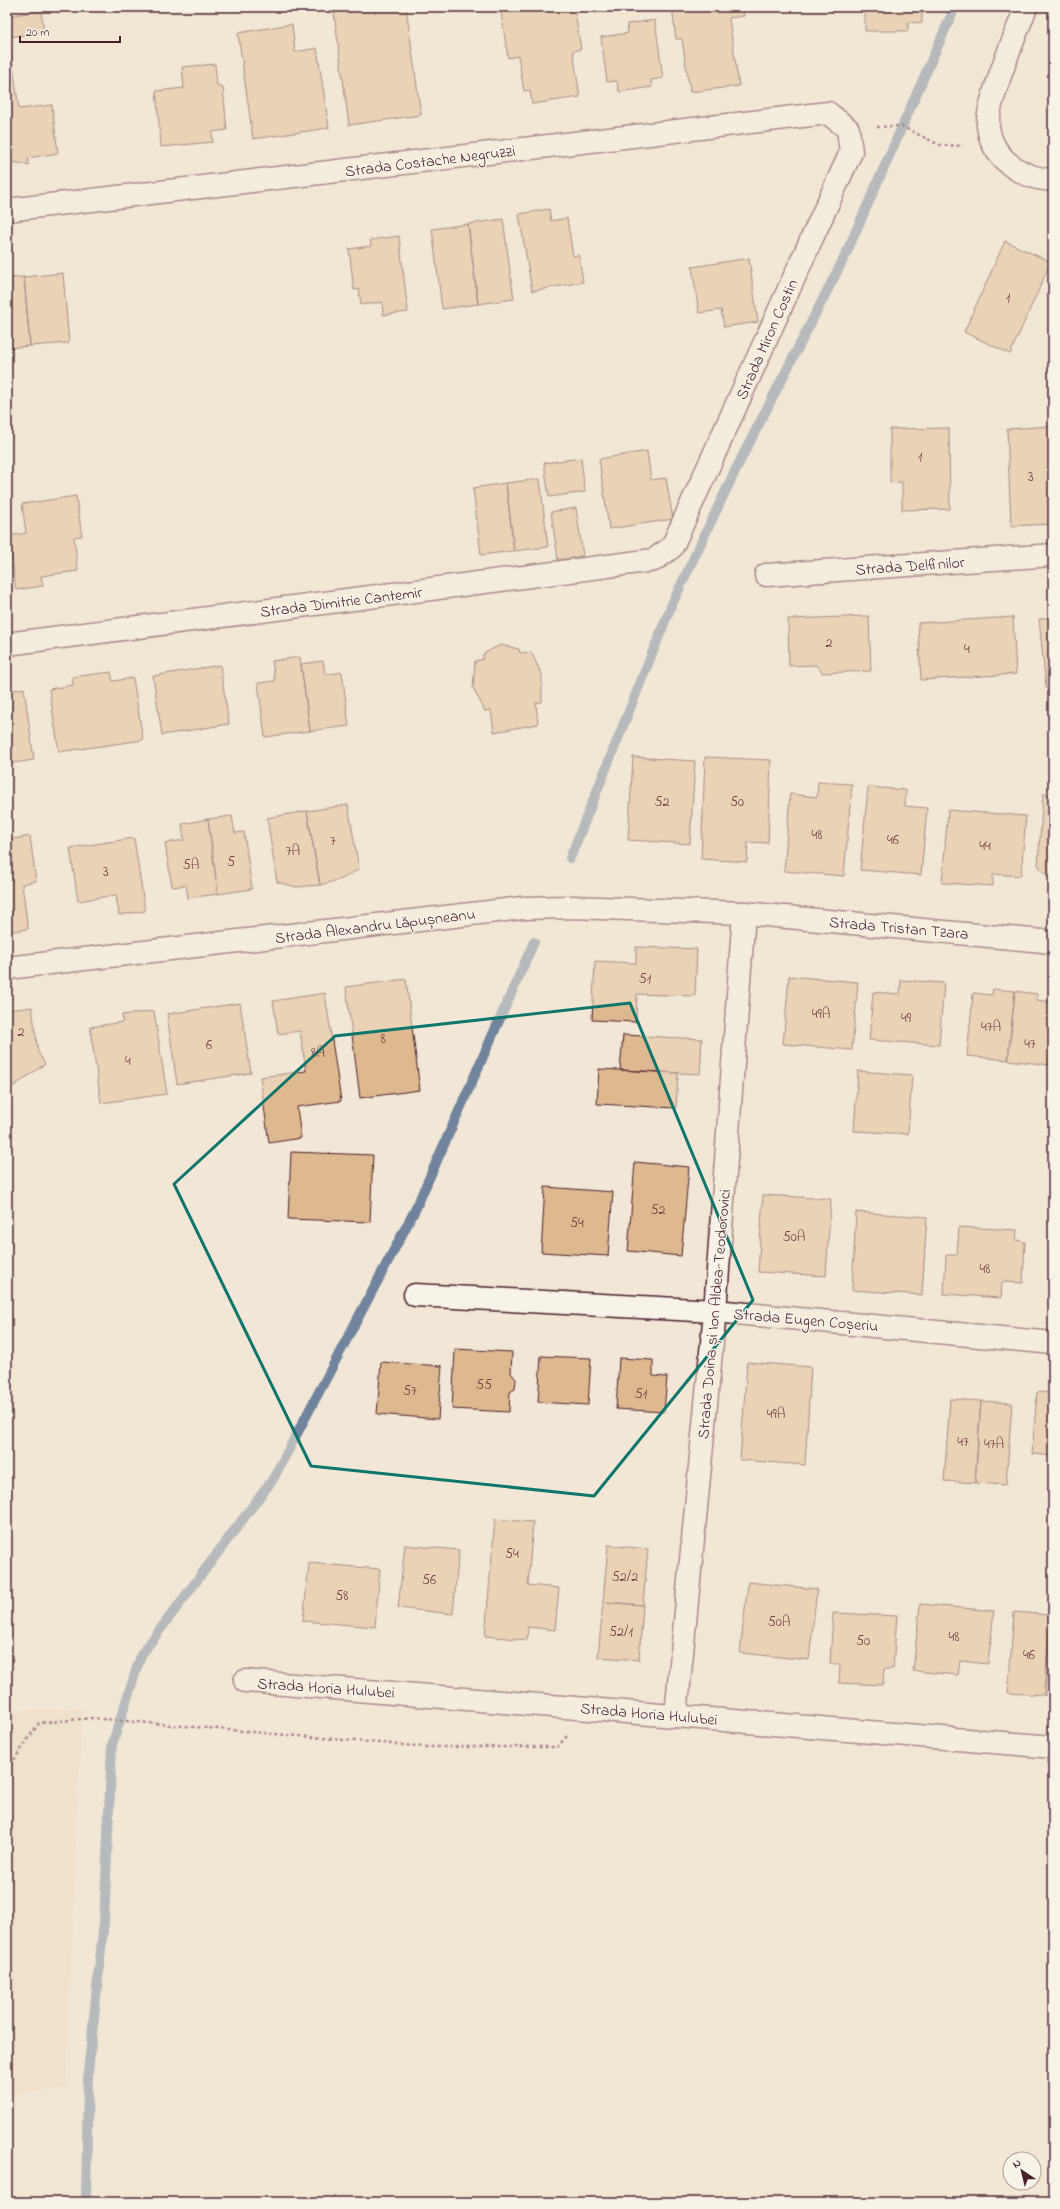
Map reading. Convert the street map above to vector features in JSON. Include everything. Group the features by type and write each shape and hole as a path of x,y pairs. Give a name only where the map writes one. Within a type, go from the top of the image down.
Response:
{"street":[{"path":"1026,7 990,106 988,126 993,142 1004,161 1019,171 1040,180 1053,180"},
{"name":"Strada Costache Negruzzi","path":"7,210 828,113 848,129"},
{"name":"Strada Miron Costin","path":"672,547 851,152 848,129"},
{"name":"Strada Dimitrie Cantemir","path":"7,644 654,560 672,547"},
{"name":"Strada Delfinilor","path":"766,575 1053,555"},
{"name":"Strada Alexandru Lăpușneanu","path":"7,968 522,908 571,907 744,913"},
{"name":"Strada Tristan Tzara","path":"744,913 1053,942"},
{"name":"Strada Doina și Ion Aldea-Teodorovici","path":"676,1715 715,1311 744,913"},
{"name":"Strada Eugen Coșeriu","path":"416,1295 715,1311 1053,1343"},
{"name":"Strada Horia Hulubei","path":"245,1681 676,1715 1053,1747"}],"path":[{"path":"848,129 901,126 940,145 954,147 967,145"},
{"path":"7,1770 39,1723 91,1718 426,1747 557,1747 590,1708"}],"highlighted area":[{"path":"630,1003 753,1300 594,1496 311,1466 174,1184 335,1036"}],"shaded area":[{"path":"82,1708 66,2089 7,2095 7,1710"}],"building":[{"path":"375,7 406,7 421,115 349,125 334,13"},
{"path":"500,7 574,7 581,49 573,51 580,97 532,104 530,90 524,91 518,56 508,58"},
{"path":"672,7 743,7 744,16 729,18 739,86 690,92 682,39 676,39"},
{"path":"865,7 922,7 922,23 908,22 908,31 865,31"},
{"path":"41,11 44,32 9,37 19,109 52,105 58,153 28,158 29,165 7,161 7,16"},
{"path":"655,20 663,78 651,80 652,87 619,92 617,81 607,82 601,37 628,33 627,24"},
{"path":"292,24 295,52 317,48 329,128 253,139 238,33"},
{"path":"215,64 217,85 223,87 227,130 212,132 213,142 161,147 156,91 184,88 182,67"},
{"path":"549,209 551,221 567,218 573,256 579,255 583,282 532,291 519,214"},
{"path":"503,219 514,299 478,304 468,224"},
{"path":"468,224 478,304 442,309 432,229"},
{"path":"399,236 408,312 383,315 382,302 361,305 359,289 354,290 349,249 371,246 370,240"},
{"path":"1005,241 1051,262 1010,354 964,332"},
{"path":"749,258 758,322 724,327 721,310 699,313 692,267"},
{"path":"63,273 69,343 30,346 24,277"},
{"path":"24,277 30,346 7,348 7,278"},
{"path":"1053,426 1053,524 1011,526 1007,429"},
{"path":"949,428 950,509 902,510 902,482 890,483 890,429"},
{"path":"647,451 651,480 666,478 673,519 609,529 599,459"},
{"path":"581,458 585,492 549,497 544,463"},
{"path":"540,479 548,547 514,551 506,483"},
{"path":"506,483 514,551 481,555 473,488"},
{"path":"76,496 82,536 74,537 78,571 41,576 43,586 16,590 9,536 26,533 22,504"},
{"path":"576,508 583,556 558,560 551,512"},
{"path":"869,616 871,671 822,673 816,665 789,666 788,619"},
{"path":"1013,617 1016,674 921,680 918,623"},
{"path":"1053,617 1053,688 1046,688 1039,619"},
{"path":"500,645 519,649 520,653 531,652 542,675 542,702 536,703 538,724 494,732 491,710 485,711 473,688 475,661 483,659 483,654"},
{"path":"300,657 310,731 265,737 258,683 275,681 272,661"},
{"path":"323,661 325,675 342,672 349,726 310,731 301,664"},
{"path":"220,665 229,724 162,735 153,676"},
{"path":"111,672 113,681 133,678 143,740 59,752 49,689 73,685 72,677"},
{"path":"24,688 34,760 7,764 7,691"},
{"path":"633,757 695,761 690,844 628,840"},
{"path":"705,757 771,760 768,843 748,842 747,862 701,859"},
{"path":"818,782 852,784 844,876 784,871 790,794 817,797"},
{"path":"868,787 906,790 905,806 927,808 921,875 860,870"},
{"path":"1043,794 1053,795 1053,878 1045,874 1038,865"},
{"path":"348,805 359,869 342,879 320,885 307,811"},
{"path":"948,810 1026,816 1021,876 993,874 993,886 942,883"},
{"path":"307,811 320,885 296,887 277,882 267,818"},
{"path":"232,816 235,833 244,832 252,889 218,894 208,819"},
{"path":"208,819 218,894 188,898 186,885 172,887 165,843 184,840 182,824"},
{"path":"30,836 36,881 22,884 28,929 7,932 7,840"},
{"path":"134,838 145,911 119,915 116,895 78,901 70,848"},
{"path":"636,947 697,949 695,996 637,994 636,1022 592,1020 595,961 636,963"},
{"path":"789,976 858,982 852,1050 783,1044"},
{"path":"406,979 420,1090 360,1098 346,987"},
{"path":"901,980 944,983 939,1045 869,1040 873,992 900,994"},
{"path":"993,989 1015,991 1008,1060 967,1056 973,993 992,995"},
{"path":"1015,991 1037,994 1037,1000 1053,1002 1049,1065 1008,1060"},
{"path":"325,993 341,1101 297,1107 301,1138 269,1143 260,1077 306,1071 300,1031 278,1034 273,1001"},
{"path":"240,1003 251,1073 177,1084 167,1014"},
{"path":"32,1007 38,1052 45,1064 7,1091 7,1010"},
{"path":"154,1011 167,1094 101,1103 90,1027 123,1022 122,1015"},
{"path":"623,1035 702,1039 700,1074 620,1070"},
{"path":"599,1069 678,1073 676,1108 597,1104"},
{"path":"858,1071 912,1075 908,1134 854,1131"},
{"path":"291,1152 373,1155 370,1222 288,1219"},
{"path":"635,1162 689,1167 681,1256 628,1251"},
{"path":"545,1187 613,1192 608,1256 541,1252"},
{"path":"763,1195 831,1199 826,1276 758,1272"},
{"path":"856,1212 927,1217 922,1295 852,1290"},
{"path":"959,1227 1017,1230 1016,1240 1025,1242 1023,1283 1002,1282 1001,1298 944,1294 946,1255 957,1255"},
{"path":"1053,1260 1053,1301 1050,1301"},
{"path":"455,1349 512,1352 511,1373 516,1379 515,1389 510,1392 509,1412 452,1409"},
{"path":"541,1356 591,1358 588,1405 538,1402"},
{"path":"619,1358 653,1360 653,1376 667,1377 664,1412 616,1409"},
{"path":"381,1362 442,1366 438,1419 377,1414"},
{"path":"747,1362 811,1367 805,1465 740,1460"},
{"path":"1037,1392 1053,1393 1053,1456 1032,1454"},
{"path":"950,1399 981,1401 975,1483 944,1481"},
{"path":"981,1401 1012,1403 1006,1485 975,1483"},
{"path":"495,1519 533,1522 528,1585 559,1588 555,1630 528,1627 527,1640 485,1636"},
{"path":"405,1545 459,1550 453,1614 398,1608"},
{"path":"608,1545 648,1549 643,1605 603,1602"},
{"path":"309,1563 380,1569 375,1627 303,1621"},
{"path":"748,1582 817,1589 809,1660 740,1653"},
{"path":"603,1602 643,1605 639,1660 598,1657"},
{"path":"920,1604 994,1611 988,1664 960,1661 958,1675 913,1671"},
{"path":"1014,1612 1051,1615 1044,1695 1008,1693"},
{"path":"833,1613 897,1616 893,1669 884,1669 883,1685 839,1683 840,1664 830,1664"},
{"path":"1051,1615 1053,1615 1053,1696 1044,1695"}],"waterway":[{"path":"570,858 672,604 737,467 844,258 955,7"},
{"path":"86,2202 88,2073 104,1922 112,1745 141,1655 273,1479 415,1210 534,942"}]}
